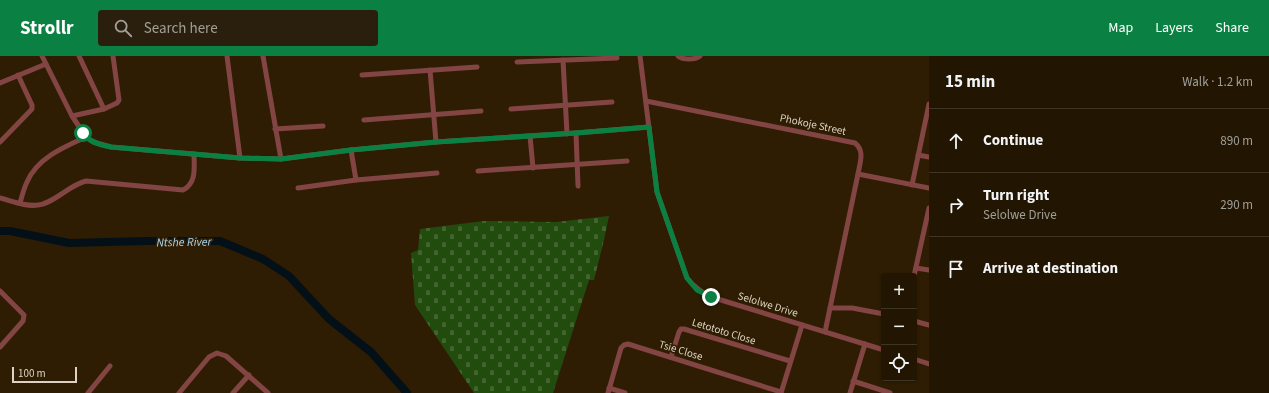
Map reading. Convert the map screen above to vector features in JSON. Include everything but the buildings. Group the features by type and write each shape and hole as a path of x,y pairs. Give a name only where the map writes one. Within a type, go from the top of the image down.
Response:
{"street":[{"path":"42,56 72,116 86,137 93,142 111,147 240,158 281,159 351,150 436,142 567,134 649,127"},
{"path":"79,56 104,109"},
{"path":"72,116 104,109 116,104 119,100 113,56"},
{"path":"227,56 240,158"},
{"path":"263,56 281,159"},
{"name":"Selolwe Drive","path":"640,56 658,196 687,278 697,290 711,297 881,349"},
{"path":"678,56 682,59 696,58 700,56"},
{"path":"517,62 617,58"},
{"path":"563,60 567,134"},
{"path":"0,83 46,64"},
{"path":"362,74 478,67"},
{"path":"430,70 436,142"},
{"path":"0,142 32,109 32,105 18,75"},
{"name":"Phokoje Street","path":"646,101 855,143 860,147 861,152 858,174 825,332"},
{"path":"511,109 612,102"},
{"path":"912,185 929,105"},
{"path":"364,120 481,111"},
{"path":"275,129 323,126"},
{"path":"576,133 578,186"},
{"path":"530,136 533,168"},
{"path":"20,203 27,181 37,167 62,147 86,137"},
{"path":"351,150 356,180"},
{"path":"0,198 36,206 41,205 77,184 86,181 183,190 192,182 194,154"},
{"path":"918,155 929,157"},
{"path":"478,171 533,168 577,163 627,161"},
{"path":"298,188 356,180 437,173"},
{"path":"858,174 929,188"},
{"path":"915,273 928,219 929,208"},
{"path":"916,268 929,270"},
{"path":"0,291 24,315 23,321 0,347"},
{"path":"830,308 852,308 881,313"},
{"path":"917,322 929,325"},
{"path":"781,392 802,325"},
{"name":"Letototo Close","path":"671,357 679,332 681,329 684,329 790,361"},
{"name":"Tsie Close","path":"609,391 621,348 628,344 781,392"},
{"path":"850,393 865,344"},
{"path":"179,393 209,357 217,353 226,356 268,393"},
{"path":"917,360 929,364"},
{"path":"88,393 110,366"},
{"path":"233,393 249,375"},
{"path":"853,381 890,393"},
{"path":"609,391 625,393"}],"green space":[{"path":"609,216 594,280 589,280 553,393 474,393 415,305 411,253 418,250 420,229 484,221 556,222"}],"waterway":[{"name":"Ntshe River","path":"0,231 10,231 69,243 220,241 263,259 289,276 329,319 371,352 407,393"}],"route":[{"path":"83,133 93,142 111,147 240,158 281,159 351,150 436,142 649,127 657,192 687,278 697,290 711,297"}]}
